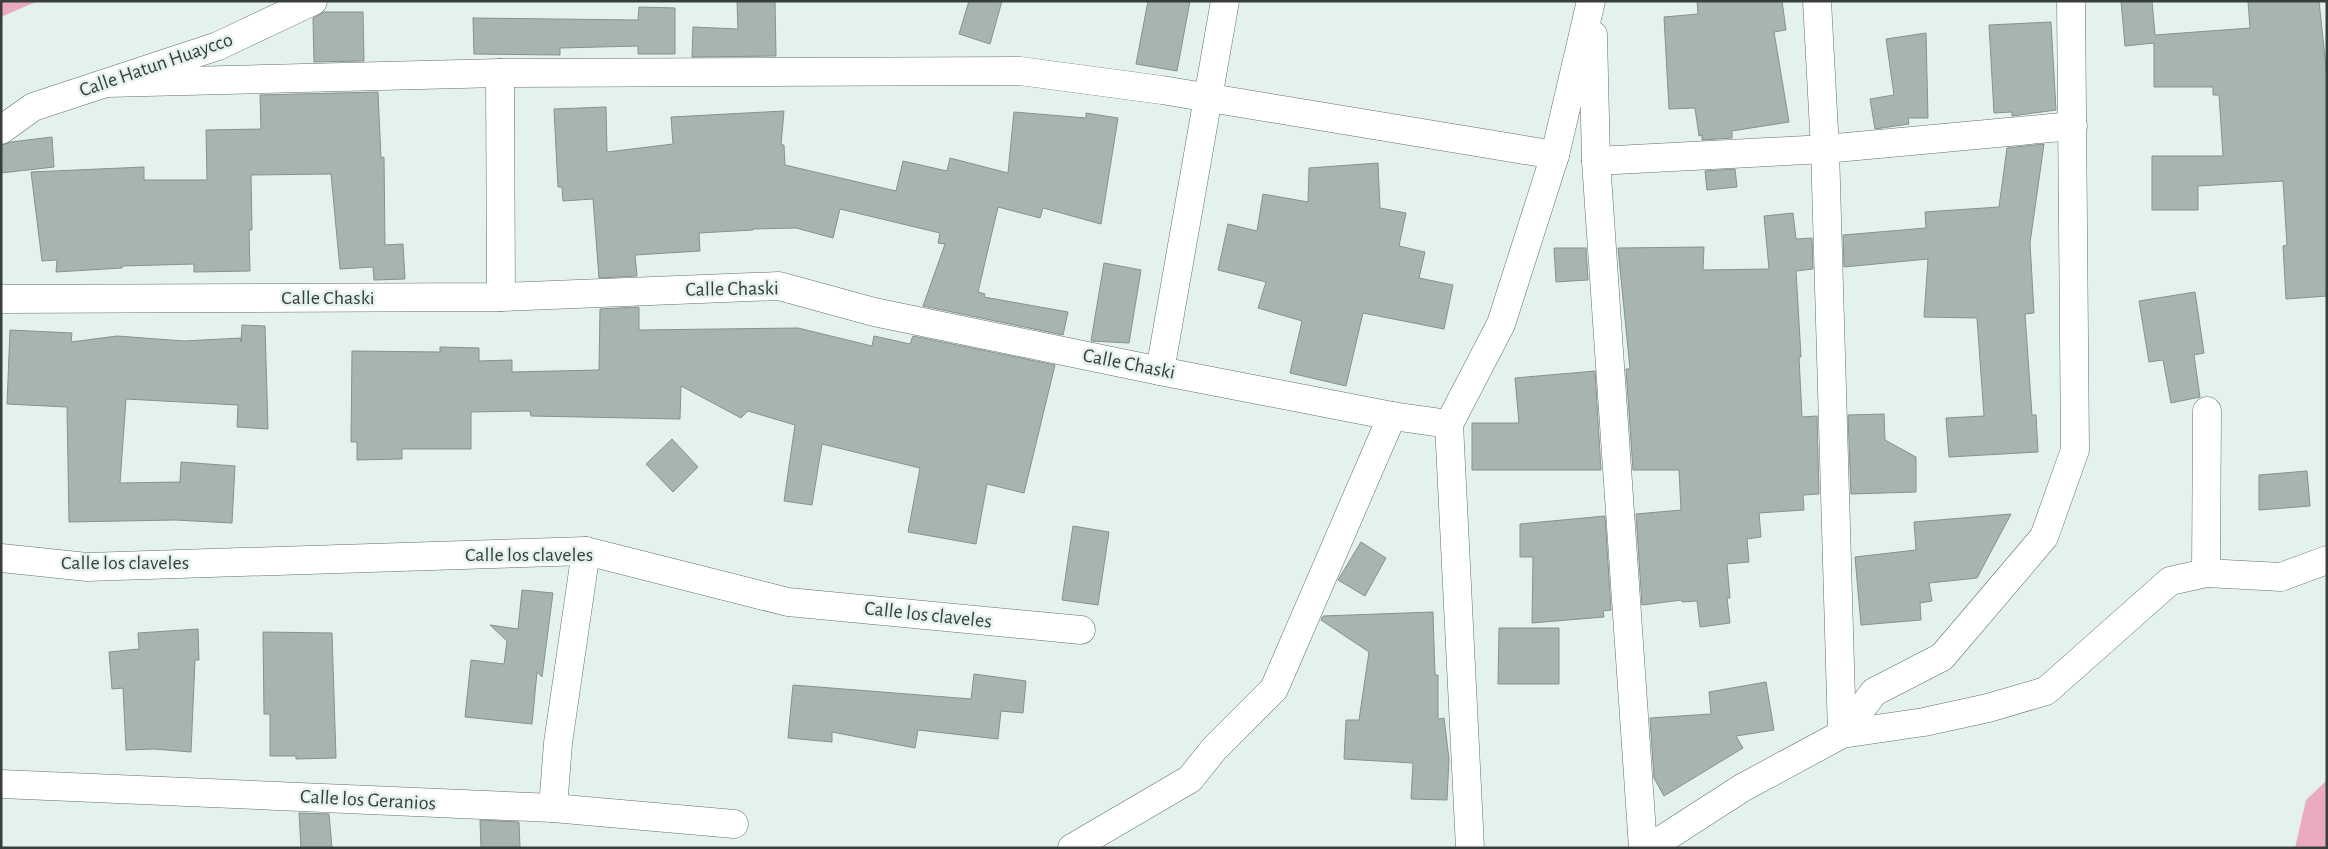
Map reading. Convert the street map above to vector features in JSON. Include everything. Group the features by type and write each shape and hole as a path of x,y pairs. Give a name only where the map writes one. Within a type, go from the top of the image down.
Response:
{"street":[{"name":"Calle Hatun Huaycco","path":"1,130 33,107 218,46 313,1"},
{"path":"1160,371 1224,1"},
{"path":"1470,848 1449,424 1501,324 1555,155 1592,1"},
{"path":"1592,1 1596,161 1643,848"},
{"path":"1817,1 1825,149 1842,734"},
{"path":"1842,734 1874,692 1942,657 2044,537 2075,450 2071,1"},
{"path":"107,82 500,73 1020,71 1208,97 1555,155"},
{"path":"500,73 501,297"},
{"path":"1596,161 1825,149 2073,126"},
{"name":"Calle Chaski","path":"1,299 501,297 779,286 874,312 1160,371 1392,416 1449,424"},
{"path":"2206,573 2207,411"},
{"path":"1072,848 1190,779 1214,750 1274,690 1392,416"},
{"path":"553,808 558,743 586,551"},
{"name":"Calle los claveles","path":"1,558 87,567 586,551 788,602 1081,630"},
{"path":"1649,848 1742,788 1842,734 1924,722 1988,708 2046,691 2170,582 2206,573 2280,577 2327,560"},
{"name":"Calle los Geranios","path":"1,784 553,808 734,824"}],"shaded area":[{"path":"1,1 38,1 1,17"},
{"path":"2327,780 2327,848 2295,848 2306,800"}],"building":[{"path":"737,1 775,1 776,56 692,57 693,27 738,29"},
{"path":"969,1 1002,1 990,44 959,34"},
{"path":"1148,1 1190,1 1177,71 1136,64"},
{"path":"1697,1 1782,1 1786,30 1774,32 1789,122 1732,131 1732,138 1702,140 1702,135 1699,136 1695,108 1669,109 1664,17 1698,14"},
{"path":"2121,1 2152,1 2155,35 2250,28 2248,1 2319,1 2327,77 2327,296 2286,299 2283,246 2287,245 2283,181 2198,186 2198,210 2152,210 2152,156 2223,156 2219,95 2213,95 2213,87 2154,87 2154,43 2125,46"},
{"path":"639,7 675,8 675,54 638,54 638,46 560,48 560,55 474,54 473,18 638,20"},
{"path":"324,12 363,12 364,61 314,62 313,18"},
{"path":"2051,22 2056,110 2012,116 2012,112 1994,113 1989,25"},
{"path":"1926,33 1928,118 1908,118 1909,124 1875,129 1870,99 1894,95 1886,39"},
{"path":"378,92 381,158 384,157 385,245 403,244 405,279 374,280 373,267 340,269 331,174 251,175 252,230 249,230 250,271 194,272 194,264 122,266 122,268 56,272 57,260 42,261 31,172 144,167 144,180 207,180 206,130 261,129 260,95"},
{"path":"606,107 607,152 673,144 671,117 784,111 781,145 784,145 785,165 896,191 903,161 947,171 950,158 1008,173 1014,112 1086,118 1086,113 1118,118 1101,224 1043,208 1040,218 998,207 978,292 985,294 984,297 1068,312 1063,335 923,306 945,244 938,243 940,233 840,209 833,238 796,228 699,233 700,251 635,255 637,276 599,278 593,199 563,201 562,187 558,187 554,109"},
{"path":"52,137 54,167 1,173 1,145"},
{"path":"2044,144 2030,243 2034,313 2025,314 2032,415 2036,415 2038,452 1949,457 1946,418 1984,416 1977,318 1924,317 1928,259 1844,267 1843,235 1926,228 1925,212 1999,207 2007,148"},
{"path":"1378,163 1380,208 1406,213 1399,246 1425,252 1419,278 1453,285 1444,329 1363,313 1346,386 1290,373 1302,321 1258,308 1266,282 1218,270 1228,224 1257,231 1263,194 1308,202 1309,168"},
{"path":"1735,169 1737,187 1707,190 1705,171"},
{"path":"1793,213 1796,239 1812,238 1813,269 1796,271 1802,417 1817,416 1819,494 1803,495 1804,510 1759,513 1761,537 1747,539 1749,562 1727,564 1730,598 1727,598 1730,623 1700,627 1697,601 1682,602 1682,600 1642,605 1636,514 1681,510 1679,470 1633,470 1626,369 1630,369 1618,248 1704,247 1703,270 1769,269 1764,216"},
{"path":"1554,248 1586,248 1588,280 1556,282"},
{"path":"1104,263 1141,270 1129,343 1091,341"},
{"path":"2195,292 2204,353 2194,355 2200,397 2171,403 2163,360 2149,362 2139,301"},
{"path":"639,307 639,330 798,328 872,346 874,336 910,344 913,336 1055,365 1024,493 987,484 976,544 908,532 920,468 822,444 812,505 784,501 795,425 748,411 741,418 681,386 680,419 531,416 530,411 471,412 471,449 402,449 402,459 357,460 357,442 351,442 352,351 440,352 440,347 479,348 479,361 512,360 512,372 599,370 600,309"},
{"path":"242,325 265,326 268,429 237,427 238,405 126,399 120,483 180,482 181,462 235,466 232,523 175,520 69,522 67,407 7,404 10,330 72,333 71,342 117,336 184,341 241,338 241,342"},
{"path":"1595,371 1601,470 1472,470 1472,423 1519,423 1515,378"},
{"path":"1884,414 1885,440 1916,457 1916,492 1851,494 1848,415"},
{"path":"672,439 698,467 673,492 646,464"},
{"path":"2307,471 2310,506 2259,510 2259,475"},
{"path":"2011,514 1977,578 1929,583 1932,601 1920,603 1921,620 1861,625 1855,557 1916,550 1914,522"},
{"path":"1605,516 1611,610 1603,611 1604,617 1532,623 1533,557 1520,557 1520,524"},
{"path":"1073,526 1109,532 1098,605 1062,600"},
{"path":"1361,542 1386,558 1365,596 1338,580"},
{"path":"522,590 553,593 542,677 537,672 532,724 465,717 471,660 504,664 507,641 490,625 518,629"},
{"path":"1433,612 1435,675 1438,675 1438,719 1444,718 1449,759 1447,800 1411,799 1413,763 1344,759 1346,720 1359,720 1369,652 1321,620 1323,616"},
{"path":"1499,628 1559,628 1559,684 1498,684"},
{"path":"198,629 199,660 195,660 191,752 154,749 126,750 123,688 112,689 109,652 139,649 138,633"},
{"path":"263,632 332,633 336,758 296,759 296,756 270,756 270,714 264,714"},
{"path":"974,674 1026,681 1023,713 1001,711 998,739 918,730 915,748 832,732 832,742 788,738 793,685 971,699"},
{"path":"1766,682 1774,730 1736,736 1743,748 1664,796 1654,778 1650,718 1711,714 1709,692"},
{"path":"299,813 329,814 332,848 301,848"},
{"path":"480,820 519,822 520,848 481,848"}]}
